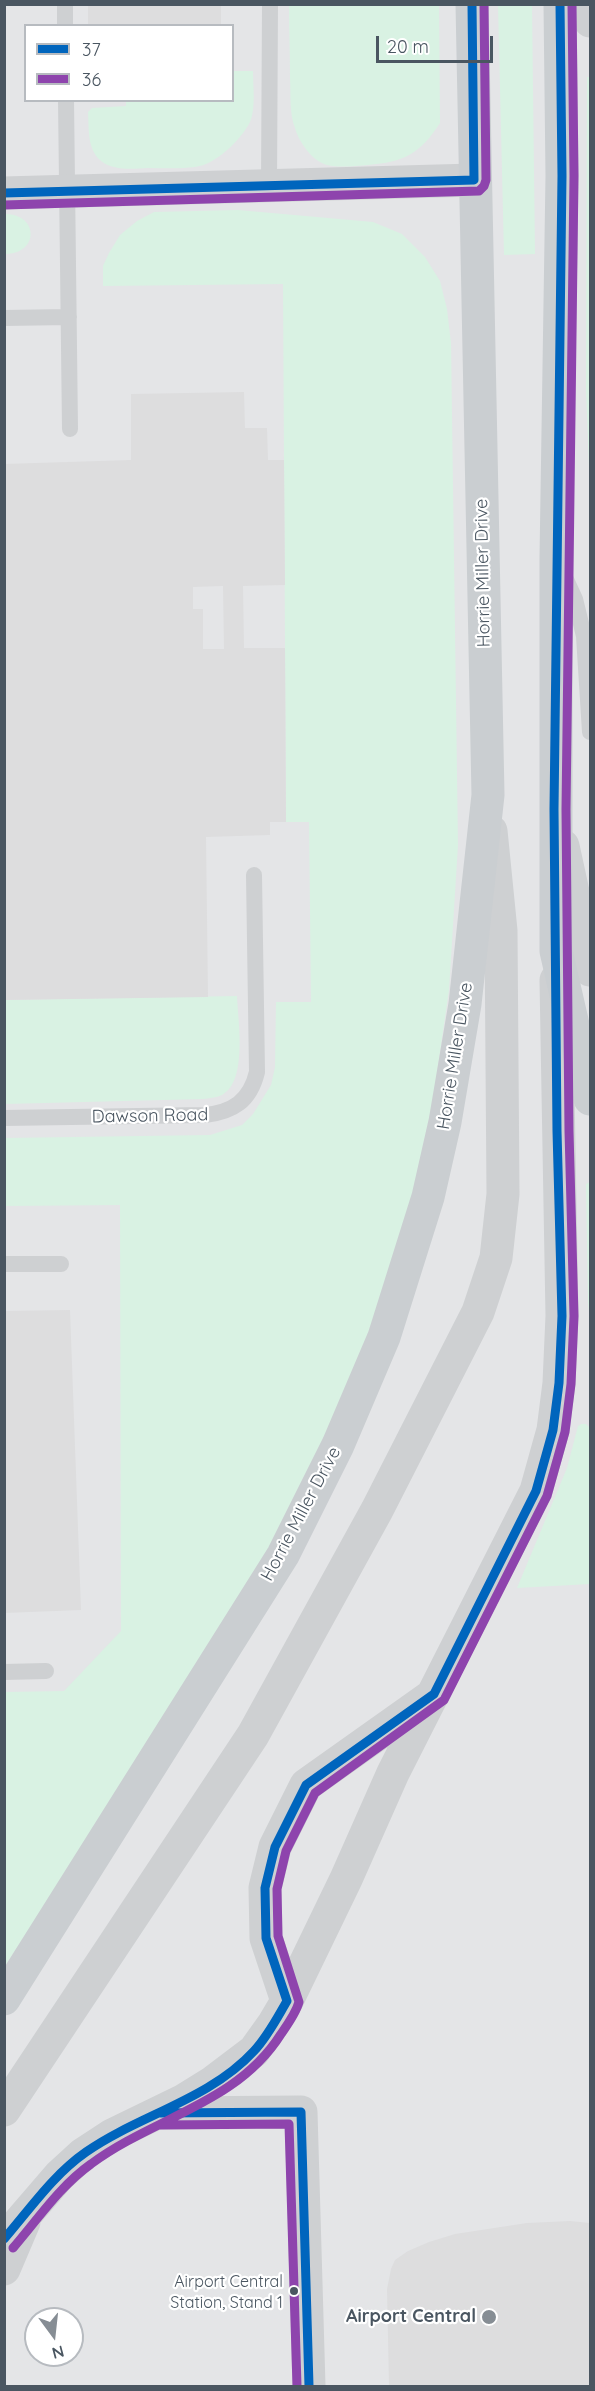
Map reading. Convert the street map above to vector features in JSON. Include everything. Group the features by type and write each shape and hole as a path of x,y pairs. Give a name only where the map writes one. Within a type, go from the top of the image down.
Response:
{"main road":[{"path":"560,4 562,176 554,809 556,951 591,1100"},
{"name":"Horrie Miller Drive","path":"4,1999 283,1555 338,1445 384,1337 428,1197 445,1122 465,1004 488,795 472,5"}],"street":[{"path":"584,4 591,21"},
{"path":"4,193 474,180"},
{"path":"4,2110 253,1735 377,1510 478,1312 489,1284 496,1258 503,1194 501,931 488,795"},
{"path":"554,809 591,970"},
{"path":"4,2240 59,2175 83,2154 112,2135 213,2082 254,2051 287,2001 393,1773 536,1491 553,1430 559,1383 562,1316 557,1131 556,951"},
{"path":"287,2001 266,1938 265,1888 275,1847 306,1785 434,1694"},
{"path":"156,2113 301,2112 309,2386"},
{"path":"4,2269 25,2221 42,2196"}],"lane":[{"path":"64,4 65,24"},
{"path":"269,185 270,4"},
{"path":"66,102 70,429"},
{"path":"4,318 69,316"},
{"path":"556,558 575,598 584,636 591,732"},
{"name":"Dawson Road","path":"4,1118 205,1115 229,1111 241,1104 249,1094 257,1072 254,875"},
{"path":"4,1264 61,1264"},
{"path":"4,1672 46,1671"}],"shaded area":[{"path":"5,5 590,5 590,2386 5,2386"}],"green space":[{"path":"289,5 439,5 440,123 418,149 392,162 348,166 327,165 311,155 300,139 292,116"},
{"path":"498,5 532,5 535,254 504,255"},
{"path":"234,71 253,71 254,104 250,122 234,144 219,157 203,165 189,168 123,168 105,164 96,155 91,144 88,112 92,108 126,106 126,102 234,102"},
{"path":"587,77 590,77 590,492 586,390"},
{"path":"238,210 373,222 402,234 425,257 440,281 447,309 451,343 458,845 449,990 433,1100 413,1192 383,1292 355,1369 284,1524 181,1695 5,1966 5,1692 64,1691 121,1631 120,1205 5,1206 5,1138 210,1135 242,1125 253,1114 271,1085 275,1067 276,1002 311,1002 309,822 286,822 283,284 103,286 103,266 109,253 120,235 137,221 154,212"},
{"path":"4,214 16,215 24,220 31,234 25,248 5,254"},
{"path":"237,996 240,1035 238,1064 230,1088 222,1095 203,1099 5,1104 4,1000"},
{"path":"590,1182 590,1321 586,1184"},
{"path":"586,1424 590,1428 590,1584 517,1588 567,1468 578,1426"}],"building":[{"path":"88,4 221,4 221,24 88,24"},
{"path":"244,392 245,428 267,428 268,460 284,460 285,585 243,586 244,648 285,648 286,822 270,822 270,835 206,837 208,997 4,1000 4,464 131,460 131,394","holes":["223,586 224,649 203,649 203,609 193,609 193,587"]},
{"path":"70,1310 81,1610 4,1613 4,1311"},
{"name":"Airport Central","path":"570,2221 590,2223 590,2386 389,2386 387,2289 395,2260 408,2251 455,2234 527,2223"}],"transit line":[{"name":"37","path":"4,193 474,180 472,4"},
{"name":"36","path":"4,205 479,191 486,180 484,4"},
{"name":"37","path":"4,2239 42,2193 74,2161 107,2139 216,2082 236,2068 254,2051 268,2033 287,2001 266,1938 265,1888 275,1847 306,1785 434,1694 536,1491 553,1430 559,1383 562,1316 557,1131 554,809 562,176 560,4"},
{"name":"36","path":"13,2248 59,2193 91,2164 115,2148 218,2094 263,2058 286,2026 299,2002 278,1936 277,1889 286,1851 315,1793 444,1700 547,1496 565,1432 571,1384 574,1316 569,1131 566,809 574,176 572,4"},
{"name":"37","path":"159,2113 301,2112 309,2386"},
{"name":"36","path":"159,2125 289,2124 297,2386"}],"place":[{"name":"Airport Central Station, Stand 1","path":"294,2291"},
{"name":"Airport Central","path":"489,2317"}]}
